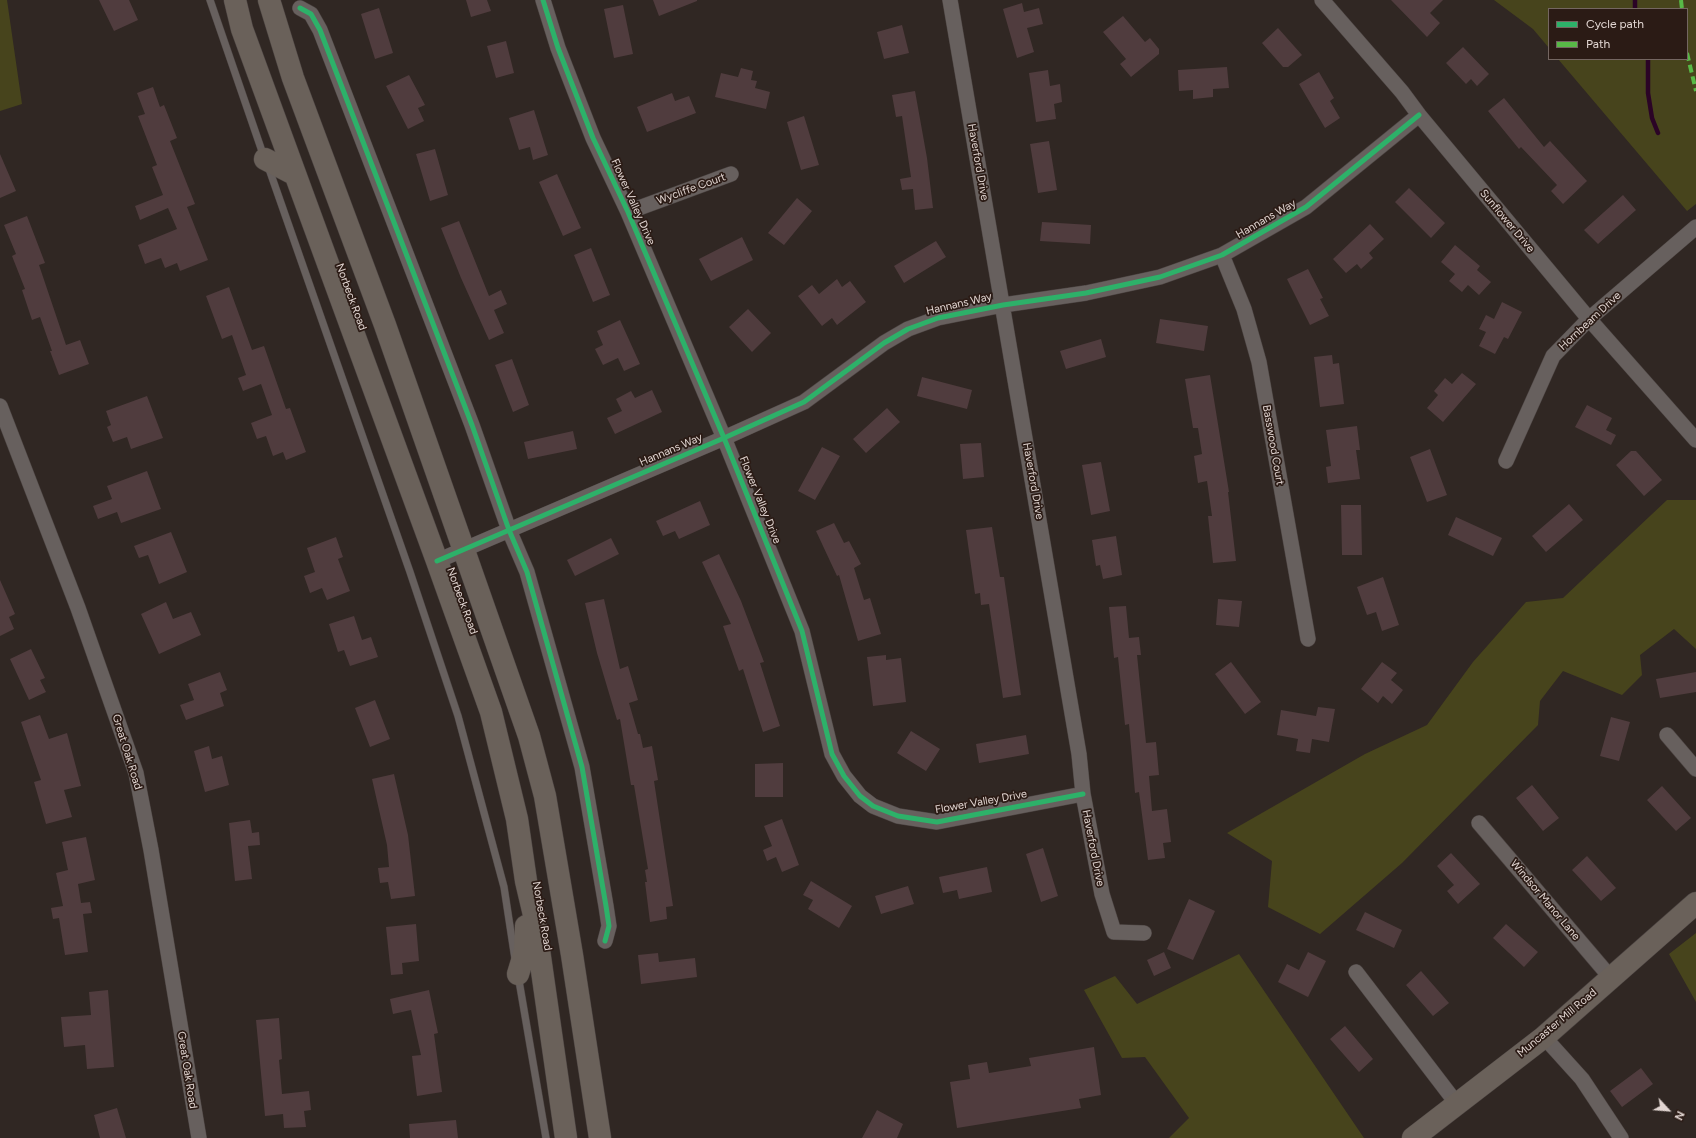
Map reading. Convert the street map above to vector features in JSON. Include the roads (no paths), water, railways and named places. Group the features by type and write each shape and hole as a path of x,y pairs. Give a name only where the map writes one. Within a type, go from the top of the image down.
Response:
{"main road":[{"name":"Norbeck Road","path":"235,0 242,28 294,174 438,561 491,712 517,819 526,881 534,916 566,1138"},
{"name":"Norbeck Road","path":"269,0 293,78 380,311 529,736 545,796 572,955 600,1138"},
{"path":"265,159 294,174"},
{"path":"518,974 526,946 527,935 525,914 526,881"},
{"name":"Muncaster Mill Road","path":"1413,1138 1544,1037 1696,903"}],"street":[{"name":"Flower Valley Drive","path":"543,0 558,48 590,131 628,212 724,438 802,631 832,754 844,776 860,796 873,806 898,816 937,822 1083,794"},
{"name":"Haverford Drive","path":"950,0 1079,754 1083,794 1102,894 1114,932 1144,934"},
{"name":"Sunflower Drive","path":"1322,0 1402,92 1419,115 1589,319 1696,440"},
{"path":"300,8 311,14 320,30 472,426 509,530 527,572 582,767 609,926 605,941"},
{"name":"Hannans Way","path":"438,561 804,402 884,344 908,329 938,318 1003,305 1086,293 1160,277 1222,255 1306,207 1419,115"},
{"name":"Wycliffe Court","path":"628,212 731,174"},
{"name":"Hornbeam Drive","path":"1506,461 1553,356 1589,319 1696,227"},
{"name":"Basswood Court","path":"1222,255 1244,309 1259,362 1308,639"},
{"name":"Great Oak Road","path":"0,406 79,610 136,773 151,850 199,1138"},
{"path":"1667,735 1696,769"},
{"name":"Windsor Manor Lane","path":"1479,823 1611,978"},
{"path":"1356,972 1457,1104"},
{"path":"1544,1037 1582,1079 1621,1138"}],"lane":[{"path":"210,0 410,572 458,716 504,887 546,1138"}],"waterway":[{"path":"1635,0 1635,8"},
{"path":"1648,60 1648,93 1652,118 1658,133"}]}
